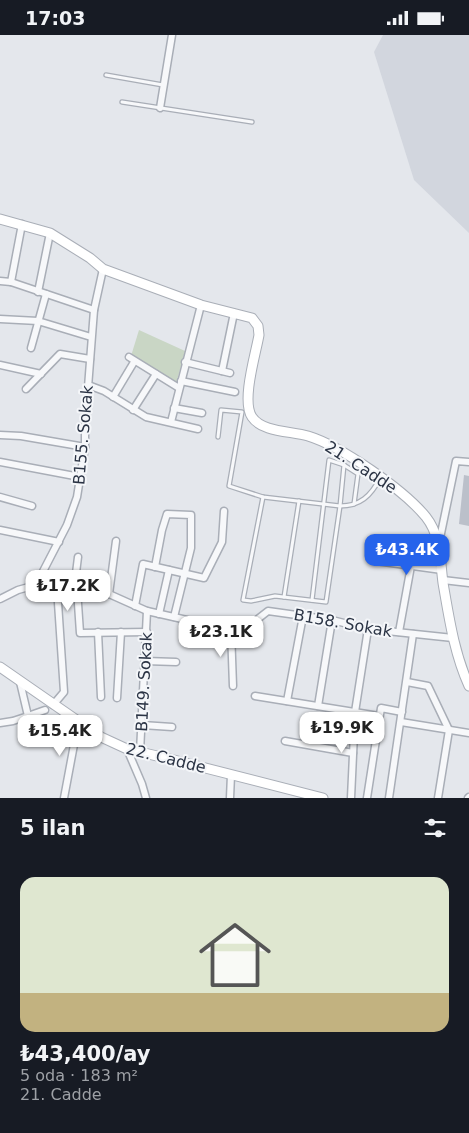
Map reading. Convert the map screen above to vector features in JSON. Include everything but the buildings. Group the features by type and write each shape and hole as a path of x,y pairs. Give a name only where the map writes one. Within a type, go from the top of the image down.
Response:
{"main road":[{"name":"21. Cadde","path":"0,219 50,233 90,258 103,269 201,305 252,318 258,326 259,335 248,401 251,416 260,425 270,429 292,432 321,440 360,463 403,494 427,519 439,544 443,580 454,638 460,665 469,685"},
{"name":"22. Cadde","path":"0,667 49,707 80,723 101,737 127,749 323,798"}],"street":[{"path":"160,108 172,35"},
{"path":"11,282 22,224"},
{"path":"38,292 50,233"},
{"name":"B155. Sokak","path":"36,585 59,542 78,497 84,447 91,337 94,310 103,269"},
{"path":"0,281 11,282 94,310"},
{"path":"31,348 46,294"},
{"path":"171,422 201,305"},
{"path":"222,371 234,313"},
{"path":"0,319 38,321 91,337"},
{"path":"26,389 60,354 90,359"},
{"path":"113,397 131,359 179,388"},
{"path":"185,363 230,373"},
{"path":"0,365 40,374"},
{"path":"133,409 156,375"},
{"path":"181,381 235,392"},
{"path":"88,385 113,397 146,417 198,429"},
{"path":"174,408 202,413"},
{"path":"0,435 21,436 84,447"},
{"path":"439,544 456,461 469,462"},
{"path":"0,462 80,477"},
{"path":"0,497 32,506"},
{"path":"135,606 143,564 204,579 222,542 224,511"},
{"path":"154,567 167,514 191,515 191,548 174,617"},
{"path":"0,530 59,542"},
{"path":"108,594 116,541"},
{"path":"78,557 76,589 80,633 147,632"},
{"path":"376,561 442,570"},
{"path":"399,632 410,566"},
{"path":"160,614 169,570"},
{"path":"443,580 469,583"},
{"path":"2,595 36,585"},
{"name":"B158. Sokak","path":"36,585 90,590 108,594 147,611 231,629 245,629 268,611 332,620 368,629 454,638"},
{"path":"0,723 28,717 49,707 64,692 57,588"},
{"name":"B149. Sokak","path":"140,752 147,611"},
{"path":"287,701 303,616"},
{"path":"318,706 332,620"},
{"path":"231,629 233,685"},
{"path":"351,798 355,712 368,629"},
{"path":"98,632 101,697"},
{"path":"117,698 121,632"},
{"path":"389,798 413,634"},
{"path":"145,661 176,662"},
{"path":"20,682 28,717"},
{"path":"406,682 428,686 449,730 438,798"},
{"path":"255,696 379,716"},
{"path":"366,798 381,708 402,712"},
{"path":"401,722 469,733"},
{"path":"64,798 76,733 80,723"},
{"path":"142,725 172,727"},
{"path":"285,741 353,753"},
{"path":"127,749 146,798"},
{"path":"230,798 231,775"}],"lane":[{"path":"106,75 163,85"},
{"path":"122,102 252,122"},
{"path":"218,437 221,410 242,412 229,487 263,497 340,506 354,504 368,497 380,478"},
{"path":"312,600 329,460 344,465 358,474 354,504"},
{"path":"263,497 243,600 251,601 275,596 326,602 344,465"},
{"path":"284,597 299,501"}],"shaded area":[{"path":"383,35 469,35 469,233 414,180 374,52"}],"green space":[{"path":"139,330 185,351 176,384 131,356"}]}
